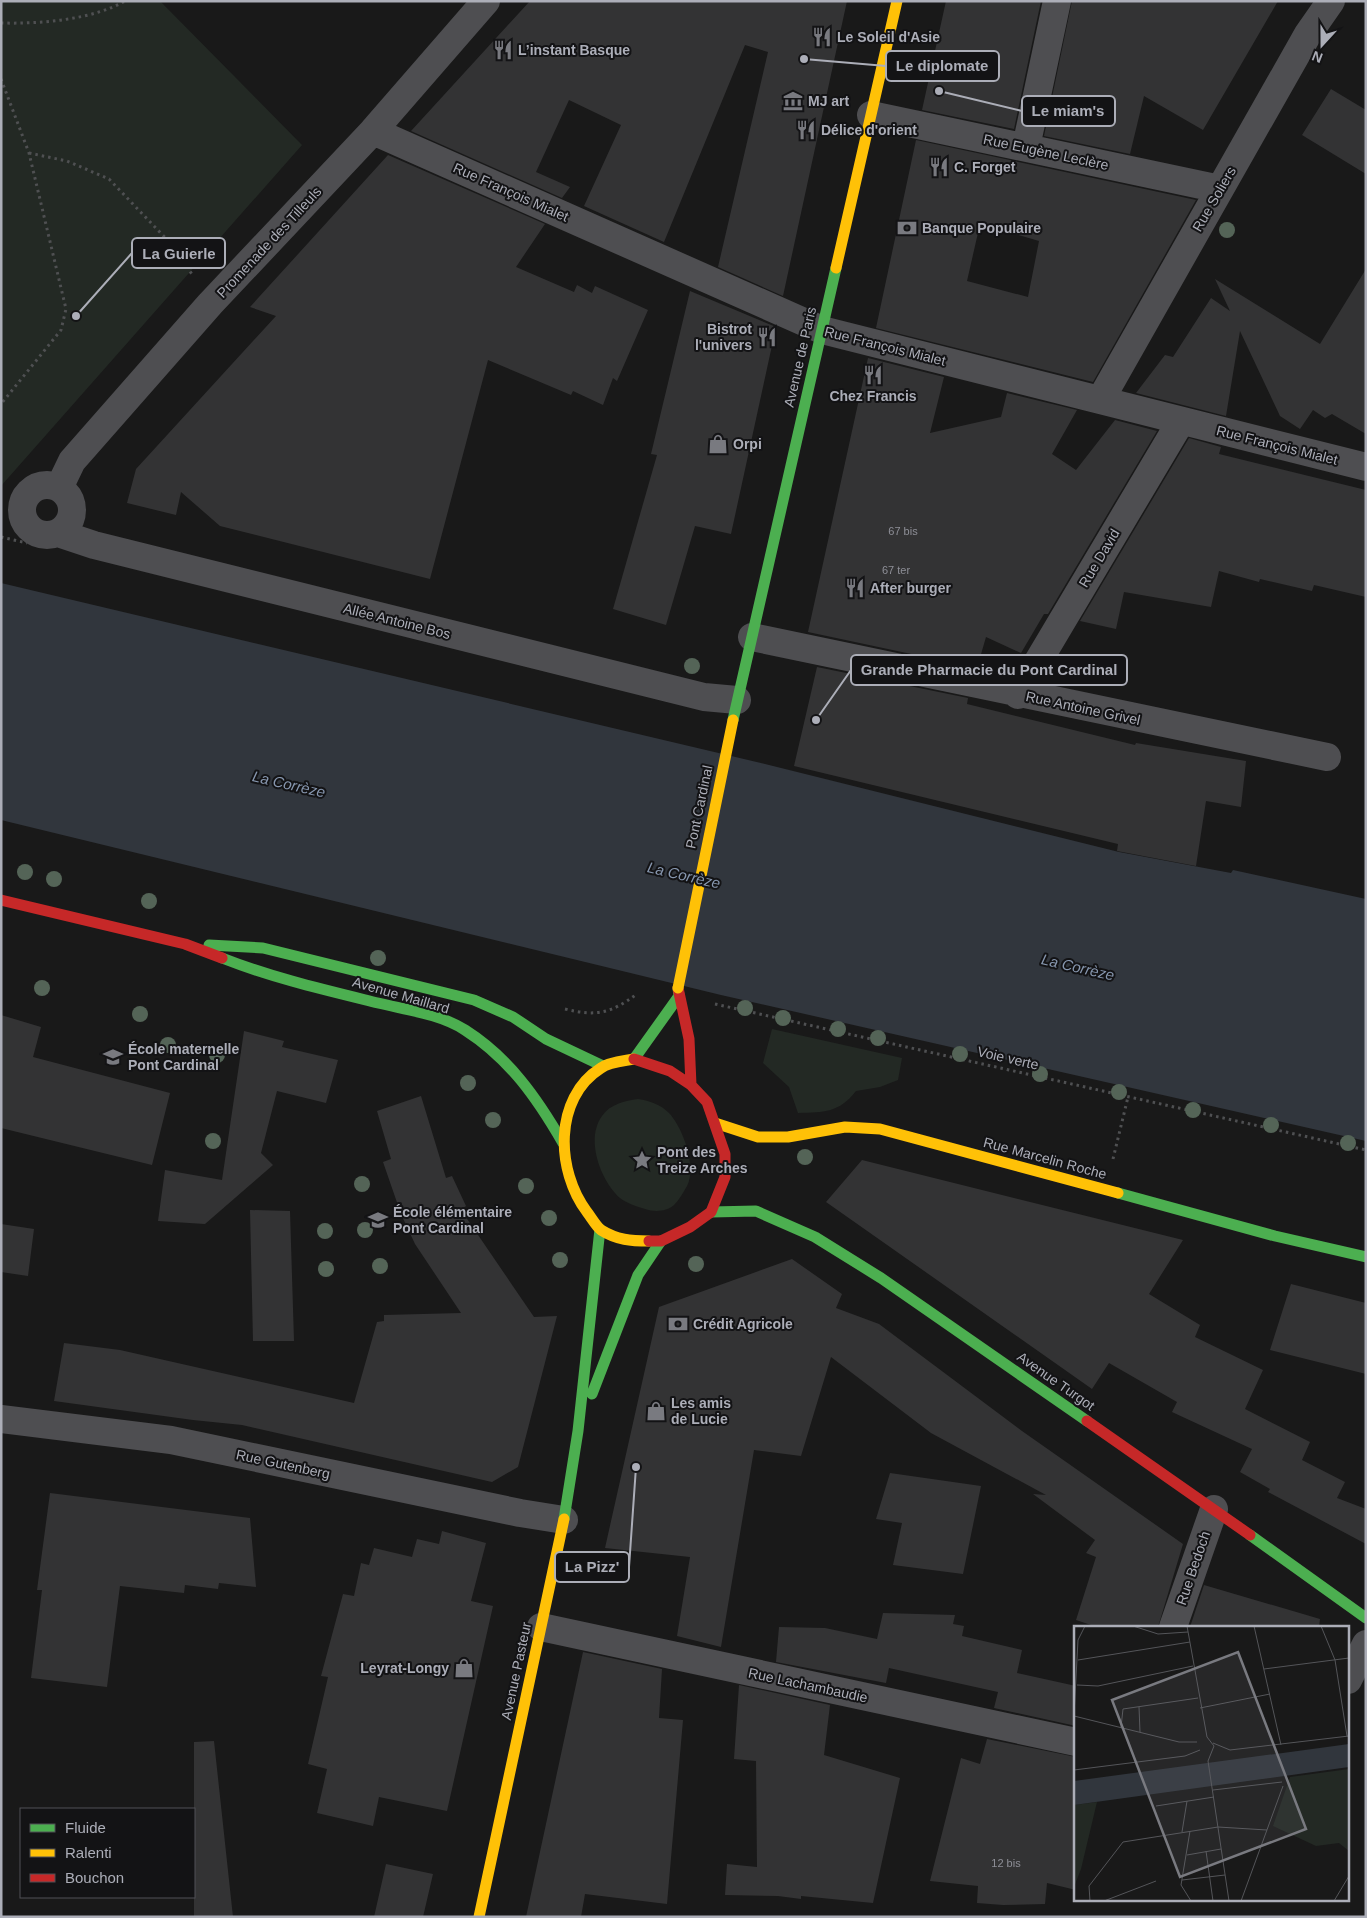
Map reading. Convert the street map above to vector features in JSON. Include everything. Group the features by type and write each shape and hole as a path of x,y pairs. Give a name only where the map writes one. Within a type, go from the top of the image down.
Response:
{"main road":[{"name":"Avenue de Paris","path":"735,710 897,1"},
{"name":"Pont Cardinal","path":"678,992 735,710"},
{"name":"Avenue Maillard","path":"1,900 185,944 263,974 435,1017 463,1029 489,1047 516,1071 543,1108 563,1143"},
{"name":"Avenue Maillard","path":"185,944 263,948 474,1000 513,1017 546,1039 603,1066"},
{"path":"634,1059 678,992"},
{"path":"678,992 689,1038 691,1085"},
{"path":"634,1059 670,1071 691,1085 706,1102 725,1154 724,1177 711,1212 690,1226 661,1241 626,1241 600,1229 579,1202 568,1174 563,1143 568,1116 579,1089 592,1074 603,1066 634,1059"},
{"name":"Rue Marcelin Roche","path":"715,1123 758,1137 788,1137 845,1127 880,1129 1275,1236 1366,1257"},
{"name":"Avenue Turgot","path":"711,1212 756,1211 815,1237 881,1278 1214,1509 1366,1618"},
{"name":"Avenue Pasteur","path":"480,1917 564,1520 578,1430 600,1229"},
{"name":"Avenue Pasteur","path":"578,1430 638,1275 661,1241"}],"street":[{"name":"Promenade des Tilleuls","path":"59,488 72,461 210,304 372,131 486,1"},
{"path":"1026,147 1057,1"},
{"name":"Rue Soliers","path":"1101,399 1308,34 1330,1"},
{"name":"Rue Eugène Leclère","path":"871,115 1220,189"},
{"name":"Rue François Mialet","path":"372,131 822,330 1366,467"},
{"name":"Rue David","path":"1018,694 1181,421"},
{"path":"51,485 59,488 70,499 72,514 70,522 58,534 41,535 33,531 23,518 22,510 28,494 35,488 51,485"},
{"name":"Allée Antoine Bos","path":"58,534 94,545 704,697 735,710"},
{"name":"Rue Antoine Grivel","path":"752,637 1327,758"},
{"name":"Rue Gutenberg","path":"1,1419 171,1440 520,1513 564,1520"},
{"name":"Rue Bedoch","path":"1173,1626 1214,1509"},
{"name":"Rue Lachambaudie","path":"540,1627 1074,1742"},
{"path":"1350,1676 1366,1644"}],"path":[{"path":"1,23 24,24 75,17 125,1"},
{"path":"1,78 29,153 66,309 61,330 1,404"},
{"path":"29,153 68,162 109,179 175,248 210,304"},
{"name":"Voie verte","path":"602,1014 622,1005 646,988 678,992 1366,1150"}],"shaded area":[{"path":"1,1 160,1 302,145 1,486"},
{"path":"772,1029 902,1058 898,1080 880,1087 856,1091 843,1104 830,1110 798,1113 789,1087 763,1063"},
{"path":"638,1099 655,1103 669,1113 679,1128 687,1148 690,1178 679,1199 674,1205 664,1210 649,1210 621,1199 609,1185 596,1156 595,1135 597,1125 602,1116 613,1106"}],"water":[{"name":"La Corrèze","path":"1,583 769,765 1119,852 1231,873 1233,870 1366,899 1366,1141 721,995 1,820"}],"building":[{"path":"530,1 847,1 783,296 718,267 768,52 745,45 664,242 584,206 621,125 569,100 536,172 570,187 562,198 411,131"},
{"path":"946,1 1041,1 1014,129 922,110"},
{"path":"1072,1 1278,1 1203,130 1144,96 1130,154 1044,136"},
{"path":"1331,89 1366,110 1366,174 1302,135"},
{"path":"916,140 1196,200 1093,382 876,328","holes":["980,224 1039,241 1028,297 967,281"]},
{"path":"388,155 545,224 516,267 574,292 577,285 592,293 595,286 648,310 617,381 613,378 603,405 573,391 571,395 488,360 430,579 220,526 181,492 176,515 127,503 136,469 276,316 250,307"},
{"path":"1366,269 1366,434 1332,414 1325,418 1313,410 1300,429 1280,416 1240,331 1226,416 1136,393 1165,355 1173,357 1211,298 1230,311 1215,279 1320,344"},
{"path":"690,291 776,327 731,534 695,526 666,625 613,609 657,455 651,454"},
{"path":"868,358 944,377 930,433 1001,417 1007,393 1077,410 1052,454 1076,470 1115,420 1157,431 1048,614 1044,614 1021,653 986,637 977,668 808,632"},
{"path":"1189,438 1221,447 1219,454 1366,490 1366,597 1314,585 1312,591 1260,579 1259,582 1219,571 1211,607 1124,592 1116,629 1080,621"},
{"path":"817,667 968,698 967,704 1135,745 1136,743 1246,761 1241,807 1206,801 1196,866 1117,851 1118,844 794,766"},
{"path":"1,1015 41,1027 33,1057 170,1093 152,1165 1,1128"},
{"path":"244,1031 284,1041 282,1047 338,1060 326,1103 277,1091 261,1153 273,1165 205,1224 158,1221 165,1170 222,1180"},
{"path":"421,1096 446,1178 452,1176 466,1206 461,1210 534,1317 557,1316 518,1467 492,1482 242,1425 54,1401 64,1343 120,1350 354,1403 377,1322 384,1321 384,1315 461,1313 415,1244 401,1214 383,1162 391,1159 377,1111"},
{"path":"862,1160 1183,1240 1149,1294 1200,1325 1195,1337 1263,1370 1245,1409 1310,1442 1302,1460 1345,1482 1337,1498 1366,1509 1366,1544 1268,1492 1270,1489 1240,1472 1252,1449 1172,1412 1177,1402 1109,1363 1092,1389 826,1202"},
{"path":"250,1210 290,1211 294,1341 253,1341"},
{"path":"1,1224 34,1229 28,1276 1,1272"},
{"path":"792,1259 842,1294 836,1308 879,1324 1022,1431 1183,1544 1158,1626 1094,1626 1076,1620 1096,1557 1086,1553 1095,1540 1033,1494 1046,1495 931,1433 831,1357 801,1456 754,1450 721,1647 677,1636 690,1557 605,1548 659,1307"},
{"path":"1291,1284 1366,1303 1366,1374 1270,1350"},
{"path":"890,1473 981,1486 963,1574 893,1565 902,1523 876,1519"},
{"path":"50,1493 250,1518 256,1587 219,1583 218,1589 185,1585 184,1593 120,1586 107,1687 31,1678 42,1590 37,1590"},
{"path":"442,1531 486,1543 471,1601 493,1606 447,1811 379,1797 373,1826 317,1813 327,1769 308,1764 328,1677 321,1676 343,1594 354,1596 361,1563 369,1565 374,1548 412,1557 417,1539 439,1544"},
{"path":"1204,1585 1320,1619 1319,1626 1190,1626"},
{"path":"883,1613 955,1615 953,1624 964,1626 962,1636 1022,1650 1017,1673 1074,1686 1074,1726 994,1708 998,1692 889,1668 886,1683 776,1662 779,1627 825,1628 877,1639"},
{"path":"583,1652 662,1669 659,1718 683,1720 667,1904 585,1894 581,1917 526,1917"},
{"path":"739,1685 830,1705 824,1755 900,1778 873,1903 801,1896 801,1899 778,1896 725,1895 727,1864 757,1867 756,1761 734,1759"},
{"path":"987,1739 1074,1757 1074,1890 1047,1883 1045,1904 1003,1905 977,1903 978,1886 930,1881 961,1758 980,1764"},
{"path":"214,1741 233,1917 194,1917 194,1742"},
{"path":"386,1864 433,1874 423,1917 374,1917"}],"traffic: fast":[{"path":"733,720 836,268"},
{"path":"209,945 263,948 474,1000 513,1017 546,1039 603,1066"},
{"path":"222,958 280,978 423,1013 445,1020 465,1030 495,1053 521,1080 543,1110 563,1143"},
{"path":"634,1059 679,996 678,988"},
{"path":"1118,1193 1275,1236 1366,1257"},
{"path":"711,1212 756,1211 815,1237 881,1278 1087,1421"},
{"path":"564,1519 578,1431 600,1229"},
{"path":"592,1394 638,1275 661,1241"},
{"path":"1250,1535 1366,1618"}],"traffic: slow":[{"path":"836,268 897,1"},
{"path":"678,988 733,720"},
{"path":"634,1059 608,1064 585,1081 574,1097 567,1116 564,1136 565,1156 569,1176 577,1195 599,1228 618,1238 649,1241"},
{"path":"715,1123 758,1137 788,1137 845,1127 880,1129 1118,1193"},
{"path":"479,1917 564,1519"}],"traffic: jam":[{"path":"1,900 185,944 222,958"},
{"path":"678,988 689,1039 691,1085"},
{"path":"634,1059 670,1071 691,1085 707,1102 725,1154 725,1177 711,1212 690,1227 661,1241 649,1241"},
{"path":"1087,1421 1250,1535"}],"place":[{"name":"Le Soleil d'Asie","path":"822,37"},
{"name":"L’instant Basque","path":"503,50"},
{"name":"Le diplomate","path":"804,59"},
{"name":"Le miam's","path":"939,91"},
{"name":"MJ art","path":"793,101"},
{"name":"Délice d'orient","path":"806,130"},
{"name":"C. Forget","path":"939,167"},
{"name":"Banque Populaire","path":"907,228"},
{"name":"La Guierle","path":"76,316"},
{"name":"Bistrot l'univers","path":"767,337"},
{"name":"Chez Francis","path":"873,375"},
{"name":"Orpi","path":"718,444"},
{"name":"After burger","path":"855,588"},
{"name":"Grande Pharmacie du Pont Cardinal","path":"816,720"},
{"name":"École maternelle Pont Cardinal","path":"113,1057"},
{"name":"Pont des Treize Arches","path":"642,1160"},
{"name":"École élémentaire Pont Cardinal","path":"378,1220"},
{"name":"Crédit Agricole","path":"678,1324"},
{"name":"Les amis de Lucie","path":"656,1411"},
{"name":"La Pizz'","path":"636,1467"},
{"name":"Leyrat-Longy","path":"464,1668"}]}
